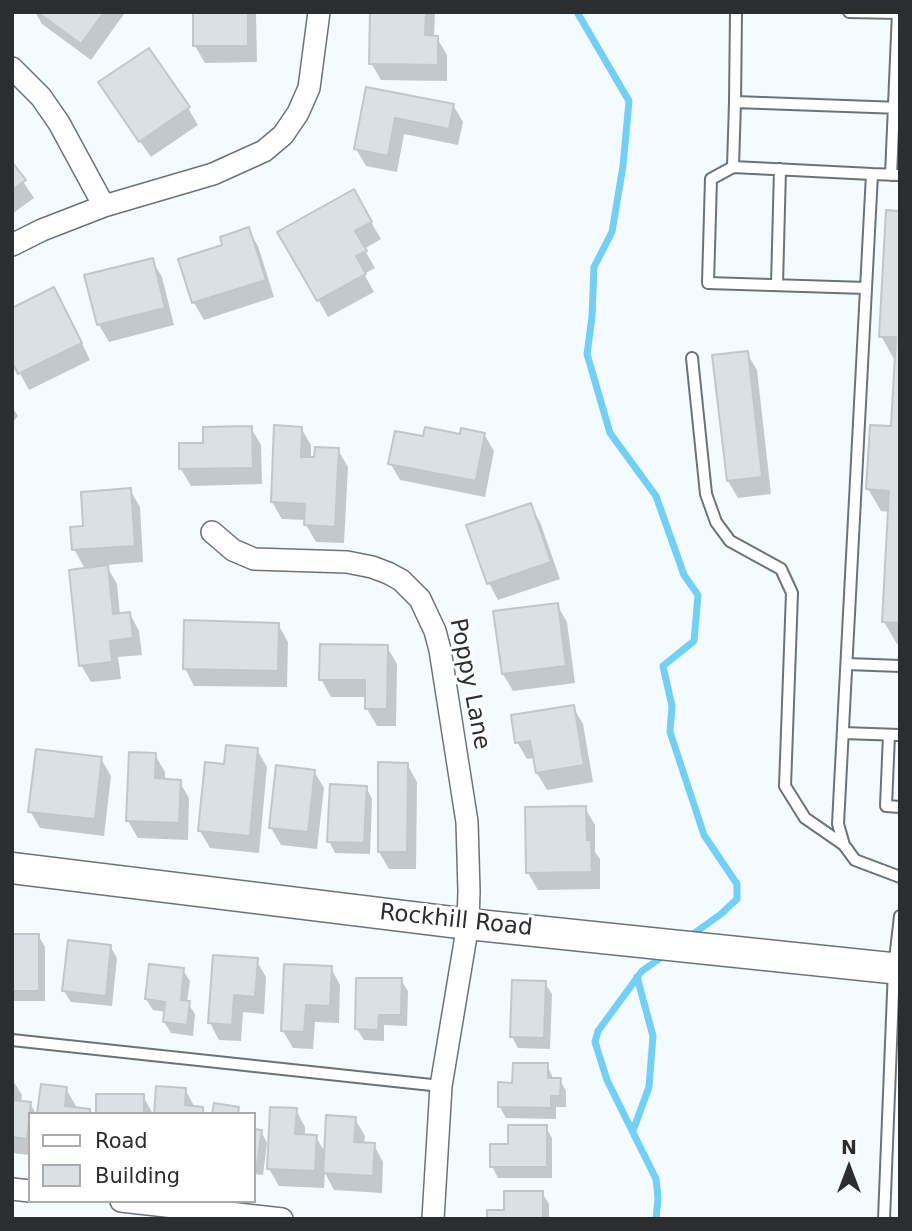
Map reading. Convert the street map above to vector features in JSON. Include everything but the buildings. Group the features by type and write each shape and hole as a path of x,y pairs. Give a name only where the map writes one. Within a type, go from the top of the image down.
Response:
{"street":[{"path":"12,245 42,230 104,206 213,174 264,151 283,135 298,113 309,89 319,12"},
{"path":"12,68 41,97 59,123 104,206"},
{"name":"Poppy Lane","path":"212,532 233,550 254,559 347,562 372,567 401,580 428,612 440,650 463,793 469,851 468,924 441,1086 433,1219"},
{"name":"Rockhill Road","path":"12,868 468,924 897,969"},
{"path":"139,1203 282,1219"}],"lane":[{"path":"733,167 737,12"},
{"path":"849,12 898,13 896,175 733,167 711,179 708,283 866,288"},
{"path":"735,102 897,108"},
{"path":"777,285 780,169"},
{"path":"844,845 838,824 872,174"},
{"path":"692,358 706,494 716,522 730,541 781,569 792,593 785,786 805,818 844,845 855,860 900,877"},
{"path":"847,664 900,666"},
{"path":"843,733 894,735 886,806 900,807"},
{"path":"884,1219 900,916"},
{"path":"12,1040 441,1086"}],"waterway":[{"path":"577,12 629,101 623,166 612,232 594,267 587,354 610,433 656,496 684,575 698,595 694,641 663,666 672,706 670,732 704,835 737,884 737,899 689,937"},
{"path":"656,1219 656,1179 607,1080 595,1042 598,1031 642,971 665,955"},
{"path":"633,1131 649,1087 653,1036 637,977"}]}
